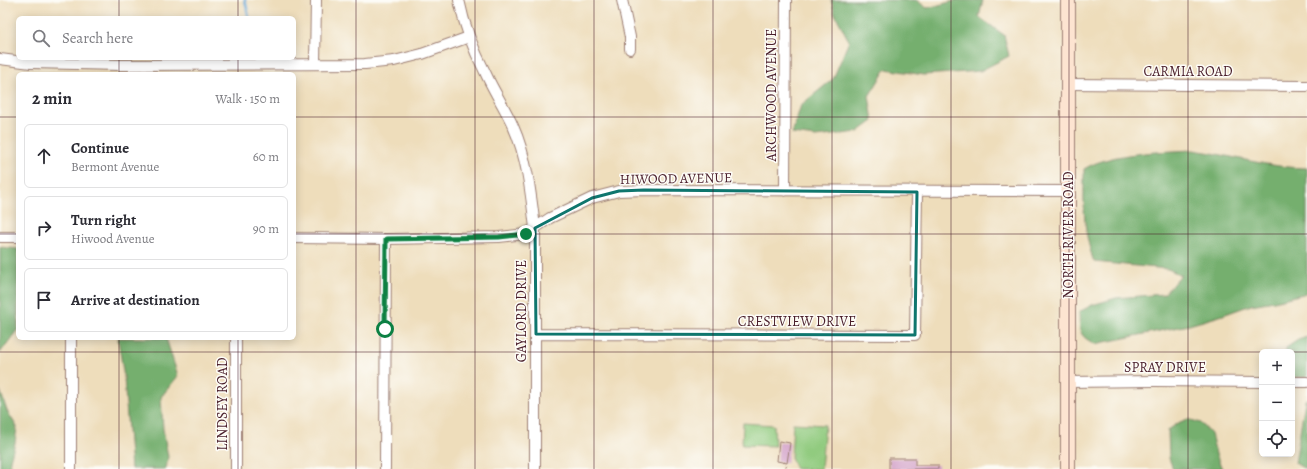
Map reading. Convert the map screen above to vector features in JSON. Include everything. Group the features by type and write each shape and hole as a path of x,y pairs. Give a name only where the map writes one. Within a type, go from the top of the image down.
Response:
{"street":[{"path":"315,64 316,0"},
{"name":"GAYLORD DRIVE","path":"459,0 469,37 485,73 513,127 520,146 531,199 535,228 535,469"},
{"path":"622,0 630,37 630,49"},
{"name":"ARCHWOOD AVENUE","path":"785,191 786,0"},
{"name":"NORTH RIVER ROAD","path":"1068,0 1068,469"},
{"path":"0,59 121,70 315,64 365,64 394,61 422,54 469,37"},
{"name":"CARMIA ROAD","path":"1068,84 1307,86"},
{"name":"HIWOOD AVENUE","path":"296,238 386,239 499,237 526,234 550,218 592,198 618,192 1068,191"},
{"name":"CRESTVIEW DRIVE","path":"536,334 915,335 917,192"},
{"path":"0,237 16,237"},
{"path":"385,469 386,239"},
{"path":"71,340 71,469"},
{"name":"LINDSEY ROAD","path":"236,340 236,469"},
{"name":"SPRAY DRIVE","path":"1068,382 1259,382"},
{"path":"1295,382 1307,382"}],"path":[{"path":"784,462 788,469"}],"highlighted area":[{"path":"644,190 917,192 915,335 536,334 535,228 592,198 619,191"}],"green space":[{"path":"831,0 916,0 927,8 958,0 983,0 979,17 1004,35 1009,56 980,71 924,75 886,69 869,96 873,121 858,132 816,137 792,134 801,105 833,79 849,41 835,14"},
{"path":"1193,150 1264,164 1307,168 1307,292 1274,301 1251,305 1189,325 1095,344 1089,341 1082,335 1079,323 1079,312 1092,305 1116,298 1164,294 1181,275 1168,269 1094,262 1087,238 1084,205 1084,169 1095,163 1122,156 1151,152"},
{"path":"0,247 16,249 16,332 0,353"},
{"path":"1307,337 1307,377 1295,377 1295,349 1286,349 1298,340"},
{"path":"118,340 167,340 178,376 161,397 163,429 168,457 166,469 131,469 124,378"},
{"path":"0,390 7,411 17,427 15,443 10,460 10,469 0,469"},
{"path":"1307,399 1307,469 1305,469 1295,463 1305,400"},
{"path":"1188,419 1201,423 1211,434 1216,454 1222,469 1173,469 1169,458 1168,430 1180,422"},
{"path":"743,423 774,425 775,446 742,445"},
{"path":"793,423 825,425 821,469 796,469 791,458"}],"building":[{"path":"779,441 790,443 787,463 777,461"},
{"path":"889,458 915,458 915,465 938,465 938,469 889,469"}],"waterway":[{"path":"245,0 249,16"}],"route":[{"path":"385,329 386,239 499,237 526,234"}]}
